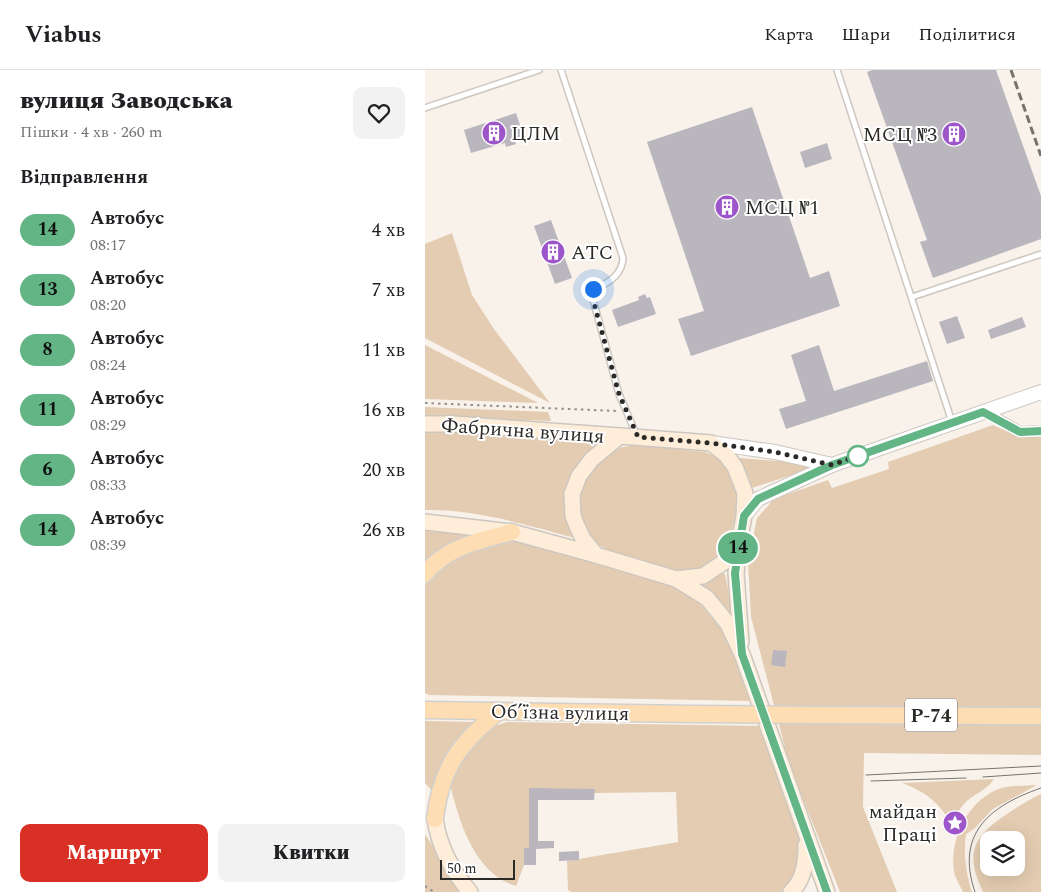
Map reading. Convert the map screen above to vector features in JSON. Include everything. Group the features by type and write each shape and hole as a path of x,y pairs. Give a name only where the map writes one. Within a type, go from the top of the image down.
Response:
{"main road":[{"name":"Фабрична вулиця","path":"425,424 453,424 620,436"},
{"path":"596,555 583,539 573,516 572,494 579,476 592,459 620,436 711,443 726,455 735,467 742,480 745,493 744,516 735,573 742,654"},
{"path":"425,522 512,532 676,579 707,598 728,624 742,654 827,892"},
{"path":"425,574 431,567 450,553 469,543 512,532"},
{"path":"676,579 695,578 708,573 727,560 739,543"},
{"name":"Обʼїзна вулиця","path":"428,709 695,714 1041,716"},
{"path":"430,819 451,761 465,741 499,711"},
{"path":"425,804 447,857 461,882 470,892"},
{"path":"791,892 803,873 806,860 806,836"}],"street":[{"path":"744,516 758,499 832,465 1041,392"},
{"path":"983,412 1020,432 1041,431"},
{"path":"711,443 775,452 832,465"}],"lane":[{"path":"425,108 539,70"},
{"path":"561,70 623,258 622,266 617,274 593,289 592,296 619,394 638,437"},
{"path":"837,70 952,422"},
{"path":"912,297 1041,254"}],"path":[{"path":"425,403 627,412"},
{"path":"425,886 434,892"}],"shaded area":[{"path":"452,233 472,295 494,329 550,403 425,338 425,244"},
{"path":"425,345 538,403 425,399"},
{"path":"425,407 548,412 551,421 425,417"},
{"path":"993,425 1019,437 1041,436 1041,755 864,753 863,807 897,892 840,892 789,763 751,617 748,561 757,518 774,499 828,480 832,488 889,469 888,462"},
{"path":"425,431 599,441 579,463 573,473 575,538 482,515 444,510 425,510"},
{"path":"639,445 705,452 718,459 729,469 736,485 738,496 733,527 721,554 708,566 690,572 664,569 608,550 596,543 586,531 580,513 580,501 585,479 598,461 607,454 620,448"},
{"path":"740,458 815,464 816,467 752,488"},
{"path":"425,529 485,533 425,565"},
{"path":"520,541 671,586 700,604 725,634 753,701 429,695 425,693 425,585 444,565 467,552 492,544"},
{"path":"721,573 725,574 733,614 730,615 712,594 701,586 702,583 712,580"},
{"path":"425,721 476,722 448,754 439,772 435,794 425,783"},
{"path":"507,722 764,726 799,836 796,873 789,886 782,892 571,892 568,890 567,861 678,842 676,792 594,793 594,789 529,789 529,848 524,848 524,865 516,886 504,881 484,864 469,841 451,790 451,777 457,764 474,742 492,727"},
{"path":"994,779 987,787 963,805 955,819 953,828 944,812 932,800 919,790 902,783"},
{"path":"1037,785 993,809 974,829 966,834 966,863 972,892 963,892 956,879 953,859 958,834 963,822 978,802 988,794 1013,786"},
{"path":"1041,794 1041,892 983,892 974,868 973,858 980,837 980,876 1025,876 1025,831 985,831 1018,807"},
{"path":"425,834 463,892 425,892"}],"building":[{"name":"МСЦ №3","path":"872,70 996,70 1041,196 1041,239 933,278 920,242 927,240 867,72"},
{"name":"МСЦ №1","path":"752,107 810,278 829,271 840,306 691,356 678,319 704,311 647,142"},
{"name":"ЦЛМ","path":"516,113 524,137 515,139 516,144 506,147 505,143 471,153 464,130"},
{"path":"827,143 832,159 805,168 800,152"},
{"name":"АТС","path":"551,220 572,278 555,284 534,226"},
{"path":"645,294 647,298 650,297 656,314 618,327 612,310 639,300 638,297"},
{"path":"957,316 965,338 947,344 939,322"},
{"path":"1022,317 1026,327 991,339 988,330"},
{"path":"819,345 834,391 927,361 933,381 786,429 779,409 806,401 791,355"},
{"path":"773,650 787,651 785,667 771,665"},
{"path":"529,788 595,789 594,800 538,800 538,841 554,841 554,848 536,849 536,865 524,865 524,848 529,848"},
{"path":"579,851 579,860 559,861 559,852"}],"tram line":[{"path":"866,775 1041,766"},
{"path":"983,777 1041,773"},
{"path":"871,781 966,778"},
{"path":"975,892 970,872 970,854 973,838 981,825 1006,804 1022,795 1041,788"}],"railway":[{"path":"1011,70 1041,156"}],"bus line":[{"name":"14","path":"827,892 742,654 735,573 744,516 758,499 832,465 983,412 1020,432 1041,431"}],"place":[{"name":"ЦЛМ","path":"494,133"},
{"name":"МСЦ №3","path":"954,134"},
{"name":"МСЦ №1","path":"727,207"},
{"name":"АТС","path":"553,252"},
{"name":"майдан Праці","path":"955,823"}],"route":[{"path":"593,289 592,296 619,394 638,437 711,443 775,452 832,465 866,453 858,456"}]}
